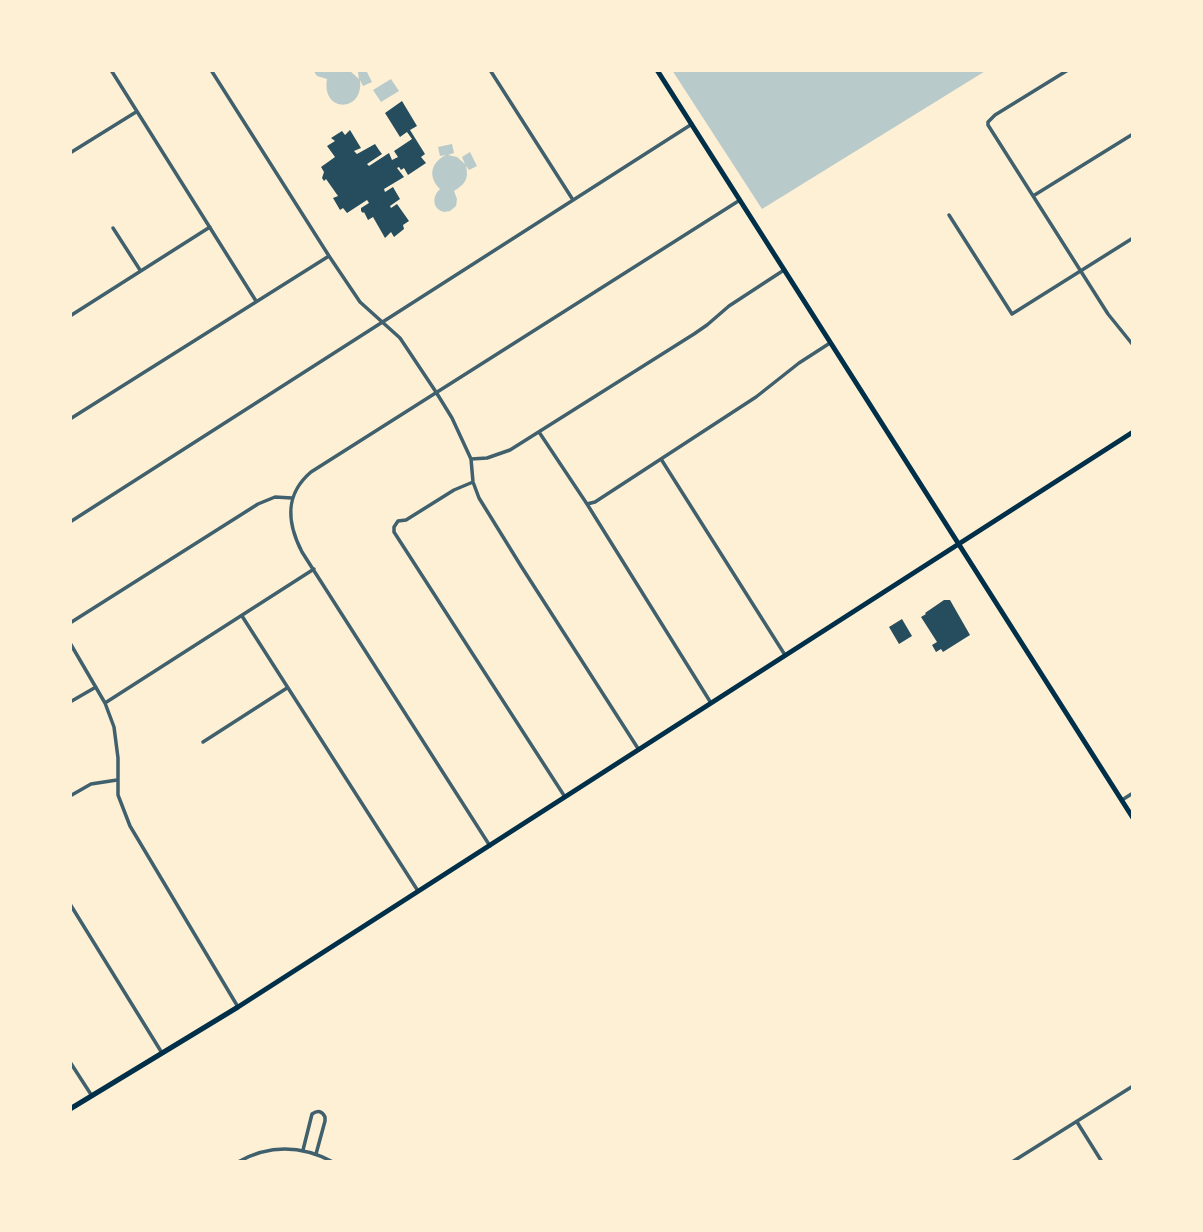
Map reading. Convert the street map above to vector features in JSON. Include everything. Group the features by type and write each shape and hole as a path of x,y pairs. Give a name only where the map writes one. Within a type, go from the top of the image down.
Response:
{"main road":[{"path":"657,70 1133,818"},
{"path":"70,1109 419,892 1133,432"}],"street":[{"path":"111,70 256,301"},
{"path":"211,70 360,302 400,338 436,392 456,425 471,459 473,482 480,498 639,750"},
{"path":"490,70 573,200"},
{"path":"1068,70 988,122 991,131 1080,271 1108,314 1133,345"},
{"path":"70,153 137,111"},
{"path":"70,522 692,124"},
{"path":"1033,196 1133,134"},
{"path":"490,846 302,552 293,531 290,511 296,487 311,472 740,200"},
{"path":"949,215 1012,314 1133,238"},
{"path":"70,316 211,227"},
{"path":"113,228 140,271"},
{"path":"70,419 329,256"},
{"path":"471,459 487,458 501,453 539,432 707,325 729,306 785,269"},
{"path":"587,505 756,397 831,342"},
{"path":"539,432 711,703"},
{"path":"661,459 785,656"},
{"path":"473,482 454,490 406,520 398,521 394,532 565,797"},
{"path":"70,623 258,504 275,497 292,498"},
{"path":"105,703 314,569"},
{"path":"242,616 419,892"},
{"path":"70,643 105,703 114,727 118,795 130,827 238,1007"},
{"path":"70,702 96,687"},
{"path":"203,742 287,688"},
{"path":"70,796 91,785 117,780"},
{"path":"1122,800 1133,793"},
{"path":"70,904 162,1053"},
{"path":"70,1062 92,1096"},
{"path":"1012,1162 1133,1086"},
{"path":"303,1150 312,1114 318,1111 325,1117 325,1121 316,1154"},
{"path":"1077,1122 1102,1162"},
{"path":"238,1162 270,1149 303,1150 333,1162"}],"shaded area":[{"path":"313,70 349,70 359,79 358,72 366,70 372,82 363,86 360,80 356,99 343,105 330,98 327,79 317,76"},
{"path":"672,70 987,70 762,209"},
{"path":"391,79 399,91 381,102 373,90"},
{"path":"452,144 454,153 448,155 457,157 465,164 462,157 470,152 477,166 469,170 466,166 465,181 454,191 456,206 444,212 437,208 434,202 440,189 432,170 446,155 440,156 438,147"}],"building":[{"path":"402,101 417,126 410,130 425,154 421,157 426,163 408,175 404,168 397,168 404,177 384,189 385,192 393,187 400,199 390,206 391,208 397,204 409,221 394,237 391,232 385,238 373,217 368,220 361,211 361,208 369,203 367,200 347,213 343,208 340,210 333,198 338,196 326,179 324,181 322,178 324,172 321,167 335,157 327,146 335,141 331,138 342,131 345,135 350,130 361,148 354,151 357,154 375,144 382,154 367,164 369,166 389,153 392,160 398,157 394,151 412,139 407,132 400,137 385,113"},
{"path":"944,600 950,600 970,635 943,652 941,649 936,652 932,645 937,642 921,617"},
{"path":"902,619 912,636 899,644 889,627"}]}
